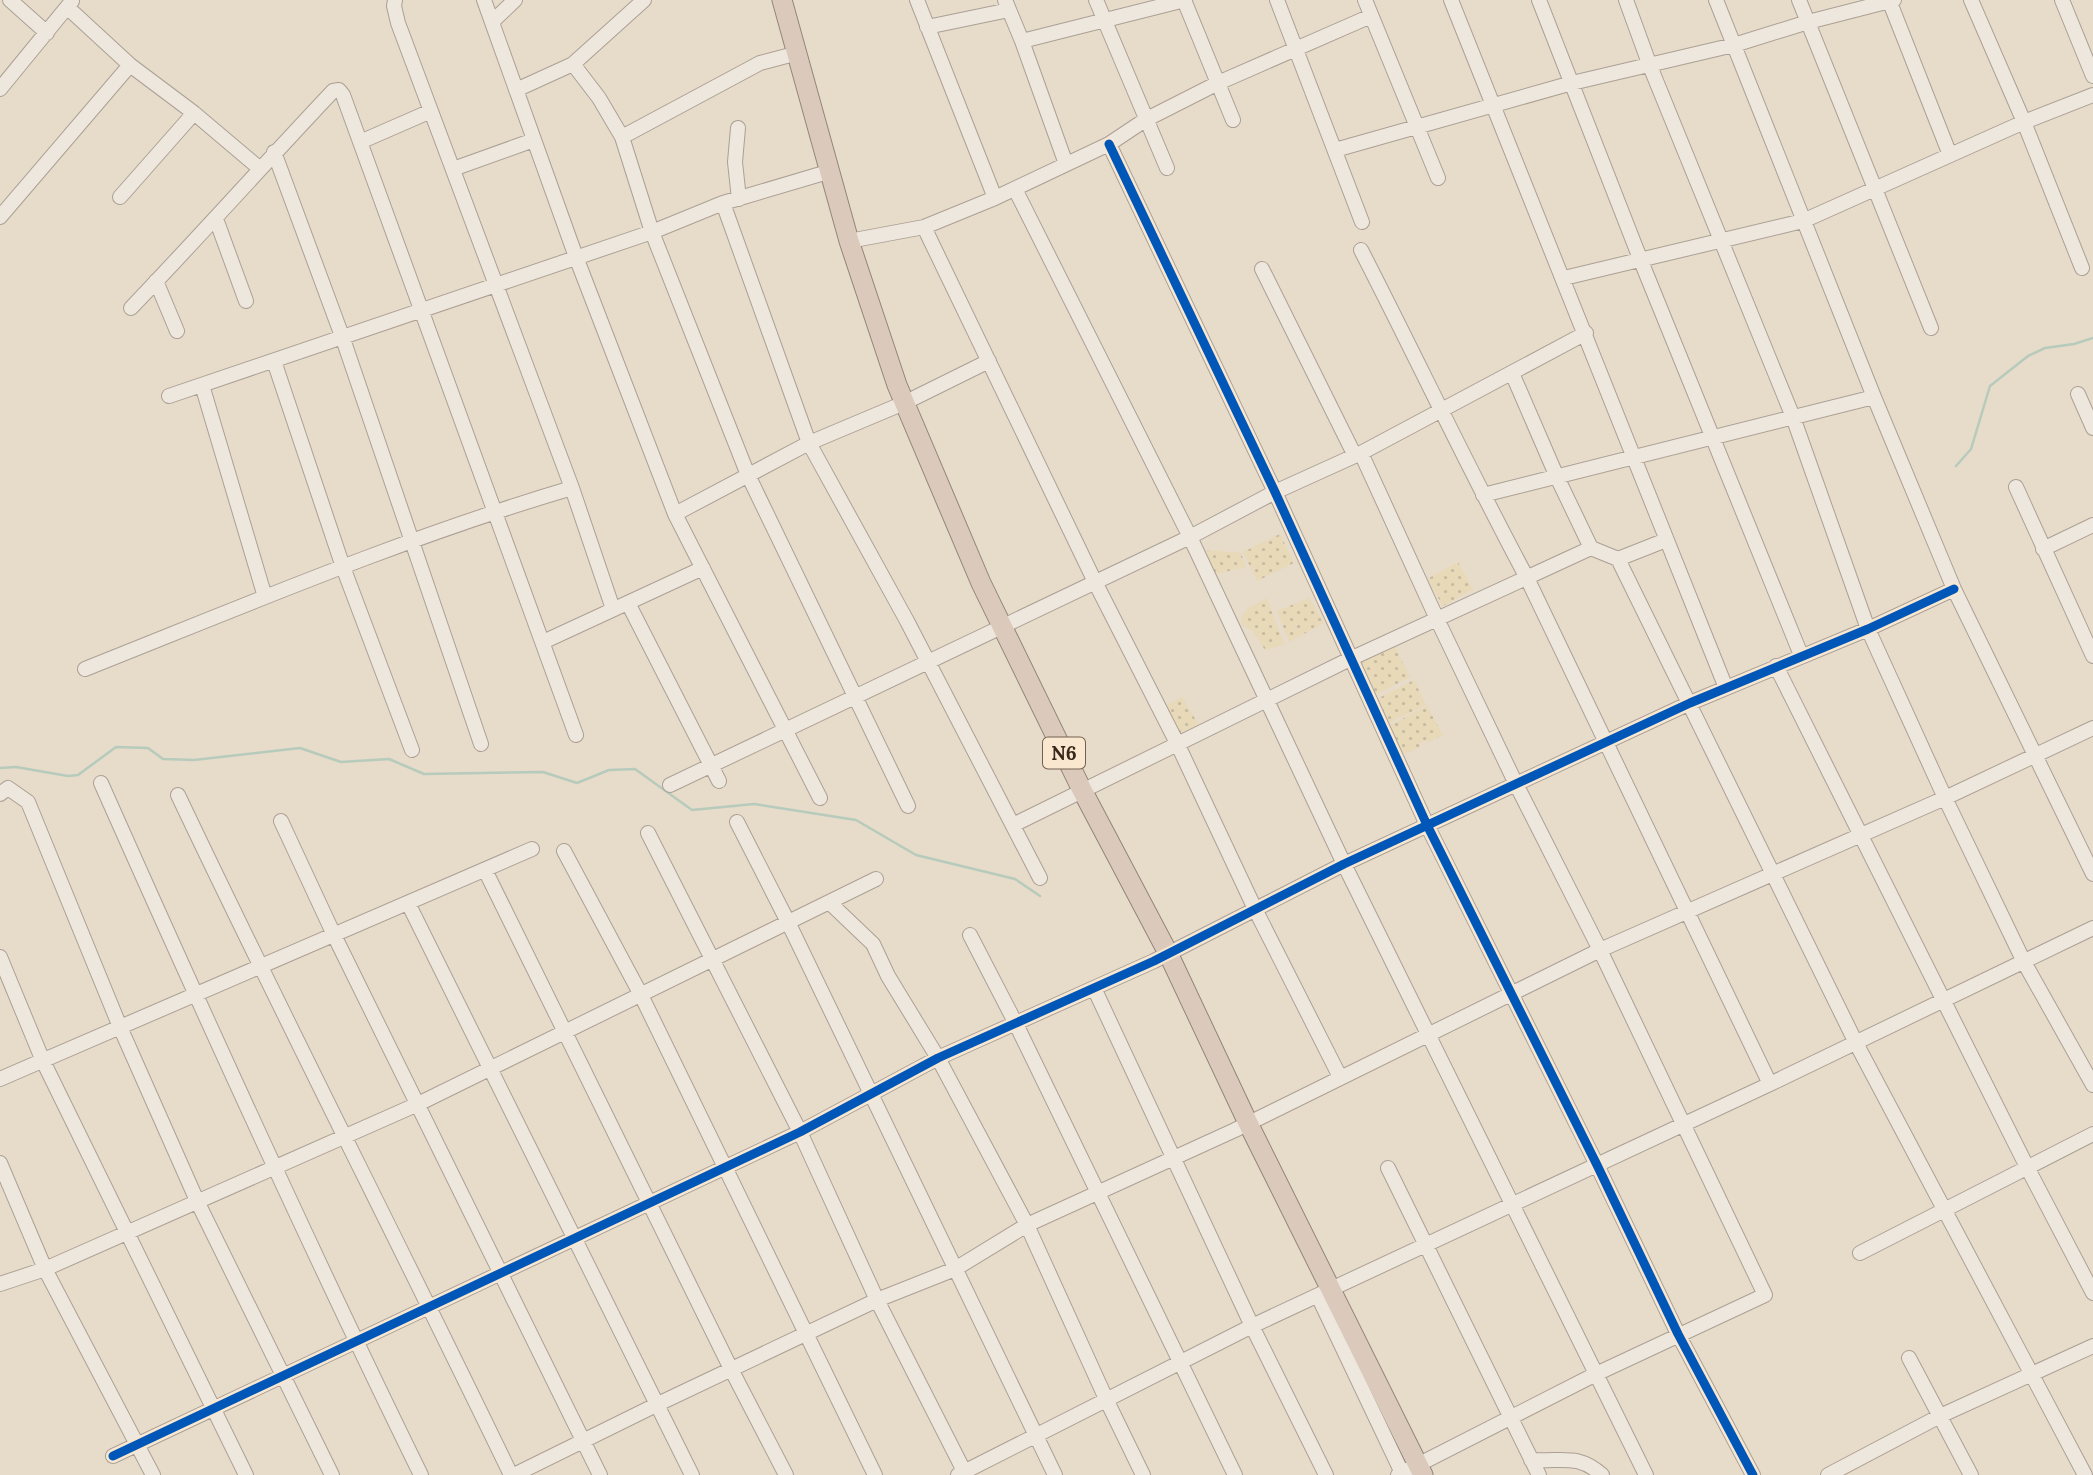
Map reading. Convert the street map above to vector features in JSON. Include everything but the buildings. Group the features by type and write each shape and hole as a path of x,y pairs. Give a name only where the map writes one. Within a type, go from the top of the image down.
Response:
{"highway":[{"name":"N6","path":"782,0 849,241 904,403 1002,628 1168,953 1409,1473"}],"street":[{"path":"10,0 47,33"},
{"path":"395,0 398,23 572,488 613,609"},
{"path":"484,0 576,257 675,514 820,798"},
{"path":"492,22 515,0"},
{"path":"516,90 573,64 644,0"},
{"path":"917,0 995,198"},
{"path":"1096,0 1167,169"},
{"path":"1022,41 1185,0 1233,120"},
{"path":"1277,0 1362,222"},
{"path":"1365,0 1438,178"},
{"path":"1451,0 1726,688"},
{"path":"1539,0 1641,261 1801,655"},
{"path":"1626,0 1650,66 1793,417 1868,629 2024,962 2093,1085"},
{"path":"1716,0 1874,397 1954,589 2093,874"},
{"path":"1799,0 1931,328"},
{"path":"1335,150 1572,83 1734,45 1891,0 1950,155"},
{"path":"1971,0 2024,122 2082,268"},
{"path":"2062,0 2093,76"},
{"path":"0,89 70,4 130,65 194,113 259,169"},
{"path":"927,27 1007,5 1066,164"},
{"path":"849,241 924,227 995,198 1109,144 1145,120 1218,83 1371,16"},
{"path":"622,137 760,63 798,53"},
{"path":"573,64 599,98 622,137 652,232 748,475 908,806"},
{"path":"3,207 130,65"},
{"path":"131,308 216,219 274,152 333,91 339,90 576,735"},
{"path":"1564,278 1803,221 2024,122 2093,95"},
{"path":"360,142 431,111"},
{"path":"120,197 194,113"},
{"path":"738,128 735,162 739,199"},
{"path":"453,169 534,140"},
{"path":"1109,144 1275,492 1427,825 1678,1334 1753,1475"},
{"path":"274,152 342,336 481,744"},
{"path":"169,396 652,232 723,204 831,171"},
{"path":"1015,188 1190,537 1269,699 1344,864 1430,1033 1646,1475"},
{"path":"723,204 809,443 928,661 1040,878"},
{"path":"216,219 246,301"},
{"path":"924,227 1095,582 1177,743 1255,909 1340,1077"},
{"path":"1361,250 1527,578 1770,1084"},
{"path":"1262,269 1358,455 1765,1295 1596,1374 1409,1473"},
{"path":"156,281 177,331"},
{"path":"670,785 1190,537 1275,492 1358,455 1586,333"},
{"path":"274,360 343,567 412,750"},
{"path":"675,514 809,443 904,403 989,362"},
{"path":"1513,373 1557,477 1591,548 1619,559 1856,1043 2085,1475"},
{"path":"202,385 265,597"},
{"path":"2078,394 2093,428"},
{"path":"1483,495 1874,397"},
{"path":"2016,486 2093,656"},
{"path":"85,668 412,539 572,488"},
{"path":"2043,549 2093,525"},
{"path":"1619,559 1666,540"},
{"path":"1013,825 1350,659 1591,548"},
{"path":"543,642 703,568"},
{"path":"113,1456 800,1132 938,1058 1168,953 1344,864 1690,703 1868,629 1954,589"},
{"path":"628,603 719,782"},
{"path":"1776,666 2093,1293"},
{"path":"178,794 259,966 513,1475 806,1333 877,1300 954,1269 1027,1224 1248,1123 1600,950 1945,798 2093,728"},
{"path":"101,783 195,995 355,1340 421,1475"},
{"path":"0,793 8,788 28,802 120,1027 198,1203 332,1475"},
{"path":"281,821 334,935 600,1475"},
{"path":"737,822 1055,1475"},
{"path":"648,833 800,1132 877,1300 963,1474 1252,1326 1770,1084 2093,928"},
{"path":"0,1079 532,849"},
{"path":"564,851 641,995 875,1475"},
{"path":"485,870 786,1475"},
{"path":"0,1284 45,1269 345,1138 713,961 876,879"},
{"path":"408,903 692,1475"},
{"path":"830,903 873,944 888,976 938,1058 1027,1224 1143,1475"},
{"path":"970,935 1235,1475"},
{"path":"0,957 43,1061 246,1475"},
{"path":"1094,988 1252,1326 1326,1475"},
{"path":"1860,1253 2093,1134"},
{"path":"0,1163 45,1269 153,1475"},
{"path":"1388,1168 1539,1475"},
{"path":"1828,1475 1854,1469 1940,1416 2093,1346"},
{"path":"1909,1358 1971,1475"},
{"path":"1531,1460 1576,1460 1587,1463 1602,1475"}],"shaded area":[{"path":"1280,534 1294,563 1257,581 1243,552"},
{"path":"1211,550 1241,553 1246,567 1212,575 1200,552"},
{"path":"1458,562 1473,589 1443,606 1427,579"},
{"path":"1267,598 1284,644 1265,650 1253,631 1241,624 1241,617 1248,608"},
{"path":"1309,598 1324,623 1289,642 1277,611"},
{"path":"1394,645 1410,677 1373,696 1357,664"},
{"path":"1414,680 1426,705 1388,723 1373,701"},
{"path":"1182,697 1200,727 1177,739 1161,708"},
{"path":"1427,706 1443,735 1420,743 1420,747 1404,754 1389,726"}],"waterway":[{"path":"1956,466 1971,449 1990,386 2028,356 2045,348 2093,338"},
{"path":"0,768 16,767 68,776 78,775 116,747 148,748 163,759 194,760 300,748 341,762 389,759 424,774 543,772 577,783 609,770 635,769 692,810 754,804 856,820 916,855 1015,879 1040,896"}],"cycle path":[{"path":"1109,144 1275,492 1427,825 1678,1334 1753,1475"},
{"path":"113,1456 800,1132 938,1058 1154,961 1344,864 1690,703 1868,629 1954,589"}]}
